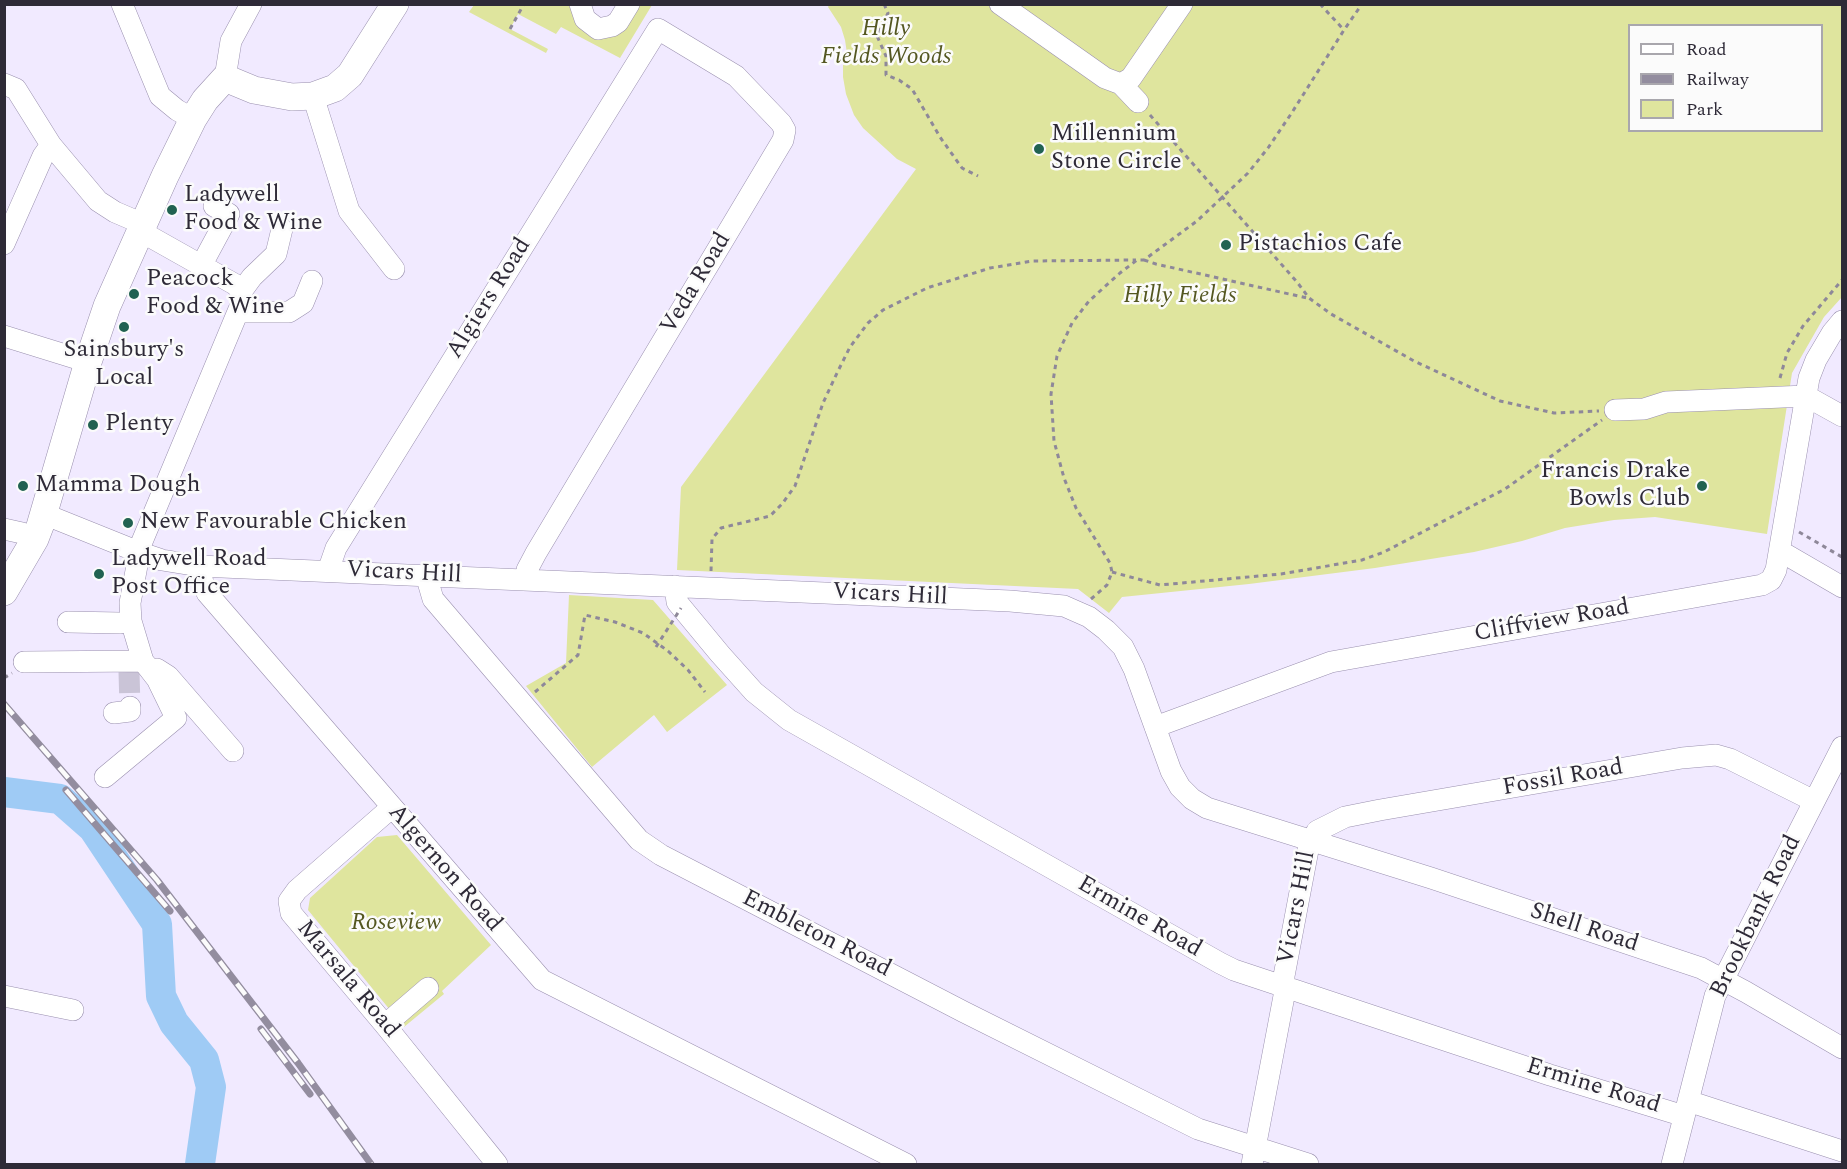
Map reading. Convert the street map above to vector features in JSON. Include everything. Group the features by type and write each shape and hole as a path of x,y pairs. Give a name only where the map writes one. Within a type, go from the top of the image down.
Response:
{"main road":[{"path":"4,592 35,539 107,306 141,227 193,119 205,100 225,78 254,90 292,97 313,96 335,88 350,75 395,4"}],"street":[{"path":"122,4 160,96 193,119"},
{"path":"225,78 231,41 251,4"},
{"path":"580,4 585,19 598,29 618,22 629,4"},
{"path":"1000,4 1105,78 1121,84 1137,102"},
{"path":"1121,84 1131,78 1182,4"},
{"name":"Algiers Road","path":"328,571 336,548 658,29"},
{"name":"Veda Road","path":"526,579 527,570 536,553 783,140 785,130 781,123 736,76 658,29"},
{"path":"4,84 16,89 51,145 98,201 201,266 236,285 240,302"},
{"path":"313,96 349,211 394,269"},
{"path":"4,244 43,156 51,145"},
{"path":"201,266 229,214 214,206"},
{"path":"134,665 130,603 141,544 240,302 252,277 276,254 282,229"},
{"path":"240,302 289,312 303,303 312,281"},
{"name":"Cliffview Road","path":"1155,727 1331,662 1762,585 1771,580 1776,570 1780,551 1809,378 1815,360 1842,321"},
{"path":"4,336 88,362"},
{"path":"1616,410 1644,409 1666,402 1806,396 1842,416"},
{"path":"44,514 141,553 162,560 199,566"},
{"path":"4,529 35,539"},
{"path":"1780,551 1842,587"},
{"name":"Vicars Hill","path":"199,566 1049,603 1065,606 1089,617 1106,630 1122,648 1134,669 1171,771 1180,787 1192,799 1207,808 1312,840 1286,965 1284,996 1254,1156"},
{"name":"Algernon Road","path":"199,566 207,593 542,980 906,1164"},
{"name":"Embleton Road","path":"426,575 433,599 639,840 661,855 964,1012 1254,1156 1308,1164"},
{"name":"Ermine Road","path":"675,586 676,602 681,608 754,693 789,720 1234,970 1550,1075 1686,1108 1842,1151"},
{"path":"68,622 120,623 131,621"},
{"path":"24,662 134,665 168,676 233,751"},
{"path":"105,777 176,718 157,680 134,665"},
{"name":"Brookbank Road","path":"1672,1164 1715,996 1842,747"},
{"name":"Fossil Road","path":"1312,840 1317,831 1345,817 1682,758 1716,755 1730,759 1814,801"},
{"name":"Marsala Road","path":"391,808 297,890 289,901 291,913 497,1164"},
{"name":"Shell Road","path":"1312,840 1701,968 1842,1048"},
{"path":"385,1025 428,988"},
{"path":"4,996 73,1010"}],"path":[{"path":"510,29 524,4"},
{"path":"884,4 888,13 876,36 886,56 886,75 912,89 940,137 962,168 978,176"},
{"path":"1320,4 1344,30"},
{"path":"1144,260 1197,220 1248,173 1268,148 1362,4"},
{"path":"1137,102 1309,298 1331,314 1414,361 1500,401 1554,412 1616,410"},
{"path":"1088,602 1107,585 1112,572 1110,563 1076,508 1064,478 1054,441 1050,394 1057,356 1072,323 1089,301 1137,260"},
{"path":"710,588 712,539 722,528 770,516 795,486 823,403 850,346 868,323 883,310 927,288 990,268 1032,261 1144,260 1309,298"},
{"path":"1778,397 1780,374 1787,353 1803,326 1842,280"},
{"path":"1112,572 1160,585 1281,574 1362,560 1384,552 1505,489 1616,410"},
{"path":"1785,524 1842,557"},
{"path":"656,647 681,608"},
{"path":"522,702 578,655 585,615 615,622 643,633 682,664 705,692"}],"green space":[{"path":"474,5 575,5 590,30 636,5 652,5 620,58 561,27 556,34 518,14 510,29 548,49 546,53 469,12"},
{"name":"Hilly Fields","path":"829,5 1842,5 1842,297 1824,317 1792,373 1767,534 1655,517 1614,520 1565,528 1474,552 1375,568 1122,597 1109,613 1078,589 677,570 681,487 916,169 897,159 863,128 854,115 846,94 843,77 843,65 848,60 841,27 828,7"},
{"path":"569,595 653,600 727,685 667,732 654,715 592,767 526,686 566,663"},
{"name":"Roseview","path":"397,835 491,945 442,991 444,994 404,1027 308,910 310,898 377,837"}],"waterway":[{"path":"4,792 60,799 93,828 157,924 161,996 174,1023 204,1060 211,1087 200,1164"}],"tunnel":[{"path":"129,672 130,707"}],"railway":[{"path":"4,704 157,880 298,1063 371,1164"},
{"path":"66,790 170,911"},
{"path":"261,1029 310,1094"}],"place":[{"name":"Millennium Stone Circle","path":"1039,149"},
{"name":"Ladywell Food & Wine","path":"172,210"},
{"name":"Pistachios Cafe","path":"1226,245"},
{"name":"Peacock Food & Wine","path":"134,294"},
{"name":"Sainsbury's Local","path":"124,327"},
{"name":"Plenty","path":"93,425"},
{"name":"Mamma Dough","path":"23,486"},
{"name":"Francis Drake Bowls Club","path":"1702,486"},
{"name":"New Favourable Chicken","path":"128,523"},
{"name":"Ladywell Road Post Office","path":"99,574"}],"park label":[{"name":"Hilly Fields Woods","path":"886,44"}]}
